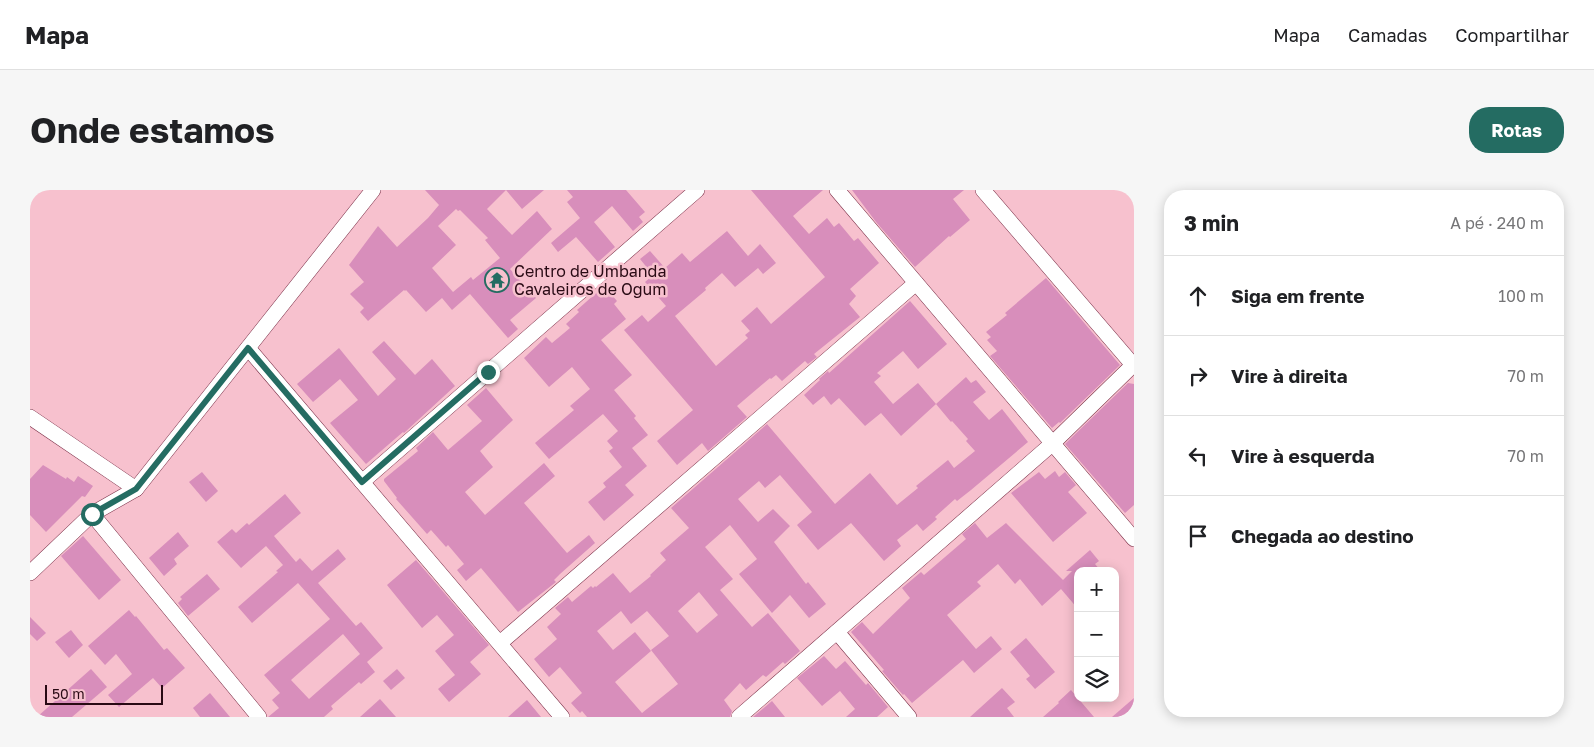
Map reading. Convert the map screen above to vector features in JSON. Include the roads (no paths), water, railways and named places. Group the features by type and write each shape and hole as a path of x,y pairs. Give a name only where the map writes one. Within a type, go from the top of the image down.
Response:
{"street":[{"path":"30,573 92,514 136,489 373,190"},
{"path":"362,482 697,190"},
{"path":"837,190 1134,538"},
{"path":"739,717 1053,443 1134,365 983,190"},
{"path":"500,643 916,283"},
{"path":"248,348 562,717"},
{"path":"30,417 136,489"},
{"path":"92,514 259,717"},
{"path":"837,632 909,717"}],"place":[{"name":"Centro de Umbanda Cavaleiros de Ogum","path":"497,280"}]}
